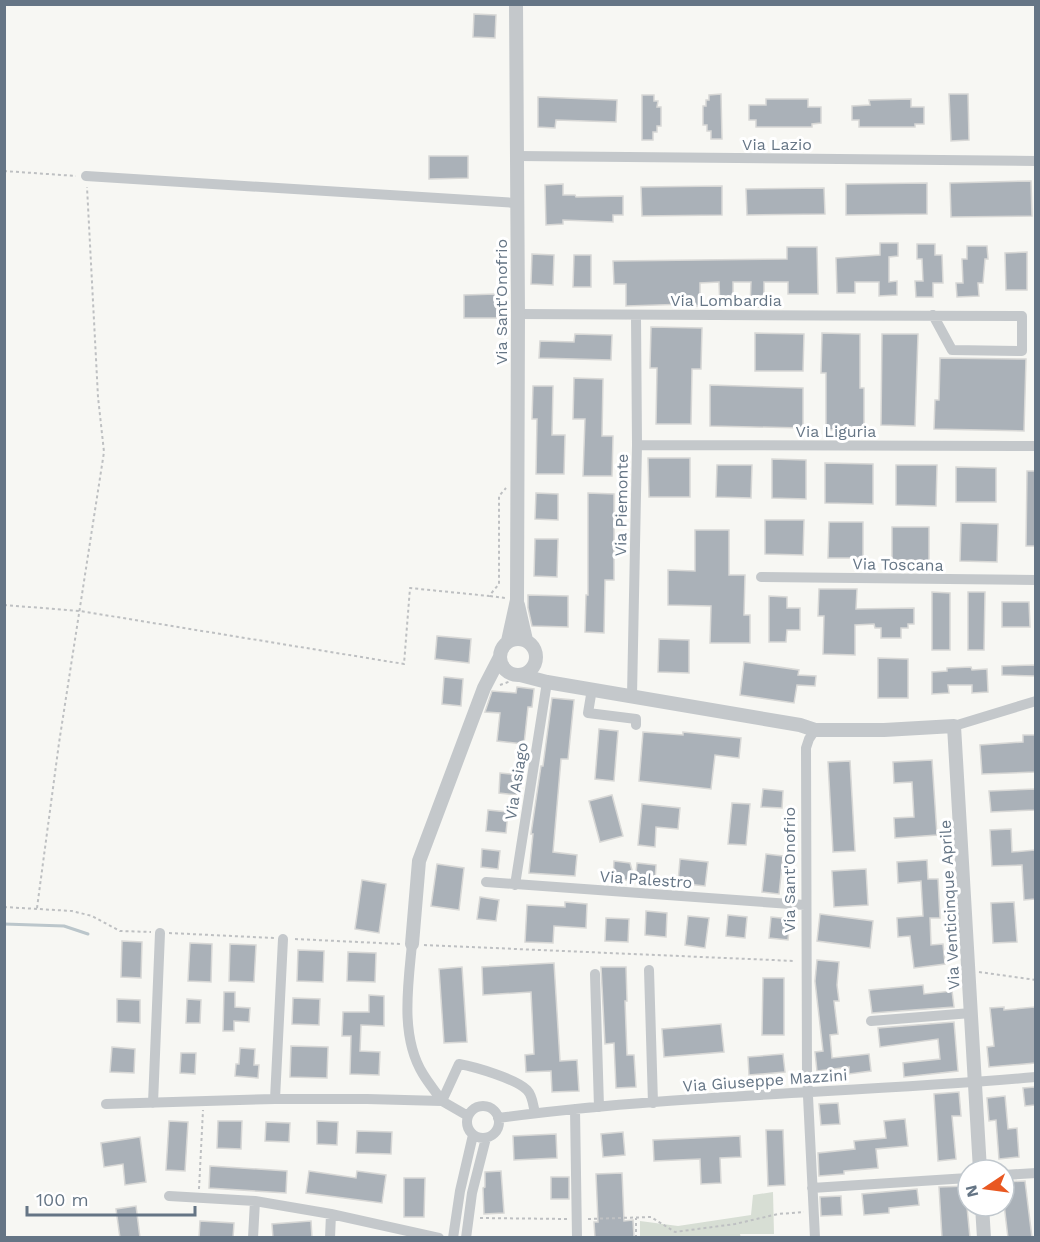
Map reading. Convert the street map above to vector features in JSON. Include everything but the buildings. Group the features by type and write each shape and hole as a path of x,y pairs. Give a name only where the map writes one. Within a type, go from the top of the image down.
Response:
{"street":[{"name":"Via Sant'Onofrio","path":"415,944 419,861 485,686 504,645 508,642 517,600 516,4"},
{"name":"Via Lazio","path":"518,156 1035,161"},
{"path":"86,176 518,203"},
{"name":"Via Lombardia","path":"518,314 1022,315 1022,351 952,350 933,315"},
{"name":"Via Piemonte","path":"632,696 637,445 636,316"},
{"name":"Via Liguria","path":"637,445 1035,446"},
{"name":"Via Toscana","path":"761,577 1035,580"},
{"name":"Via Sant'Onofrio","path":"517,600 526,640 534,648 536,659 534,665 547,682"},
{"path":"508,642 526,640"},
{"path":"500,657 504,668 547,682 800,725 815,730 884,730 954,726 1035,701"},
{"path":"485,686 514,673 526,673 534,665"},
{"name":"Via Asiago","path":"515,885 547,682"},
{"path":"592,689 588,713 636,719 636,725"},
{"name":"Via Venticinque Aprile","path":"954,726 979,1158"},
{"name":"Via Sant'Onofrio","path":"815,730 808,739 806,748 805,905 807,1092 815,1238"},
{"name":"Via Palestro","path":"486,882 805,905"},
{"path":"153,1103 160,933"},
{"path":"275,1099 283,939"},
{"path":"415,944 408,985 408,1022 413,1050 422,1073 442,1101 468,1116"},
{"path":"649,970 653,1102"},
{"path":"595,974 599,1107"},
{"path":"871,1021 971,1013"},
{"path":"442,1101 459,1064 482,1068 526,1089 531,1096 535,1113"},
{"name":"Via Giuseppe Mazzini","path":"498,1118 575,1108 653,1102 975,1083 1035,1077"},
{"path":"106,1104 275,1099 442,1101"},
{"path":"466,1238 472,1193 486,1138 496,1130 498,1118 492,1110 484,1107 474,1109 468,1116 467,1126 473,1135 486,1138"},
{"path":"575,1108 577,1238"},
{"path":"453,1238 460,1191 473,1135"},
{"path":"1016,1174 1035,1173"},
{"path":"812,1188 956,1179"},
{"path":"169,1196 255,1201 331,1214 439,1238"},
{"path":"253,1238 255,1201"},
{"path":"330,1238 331,1214"},
{"path":"983,1218 984,1238"}],"path":[{"path":"4,171 86,176 98,397 104,452 37,908"},
{"path":"489,596 499,584 499,496 518,475"},
{"path":"4,605 80,611 404,664 410,588 503,598"},
{"path":"4,907 85,913 120,931 798,961"},
{"path":"979,972 1035,980"},
{"path":"198,1197 203,1101"},
{"path":"468,1217 577,1219 651,1217 675,1232 735,1224 778,1214 813,1211"},
{"path":"636,1218 636,1238"}],"shaded area":[{"path":"773,1192 774,1234 740,1234 741,1238 640,1237 640,1221 678,1226 751,1215 753,1195"}],"waterway":[{"path":"4,924 64,926 88,934"}]}
